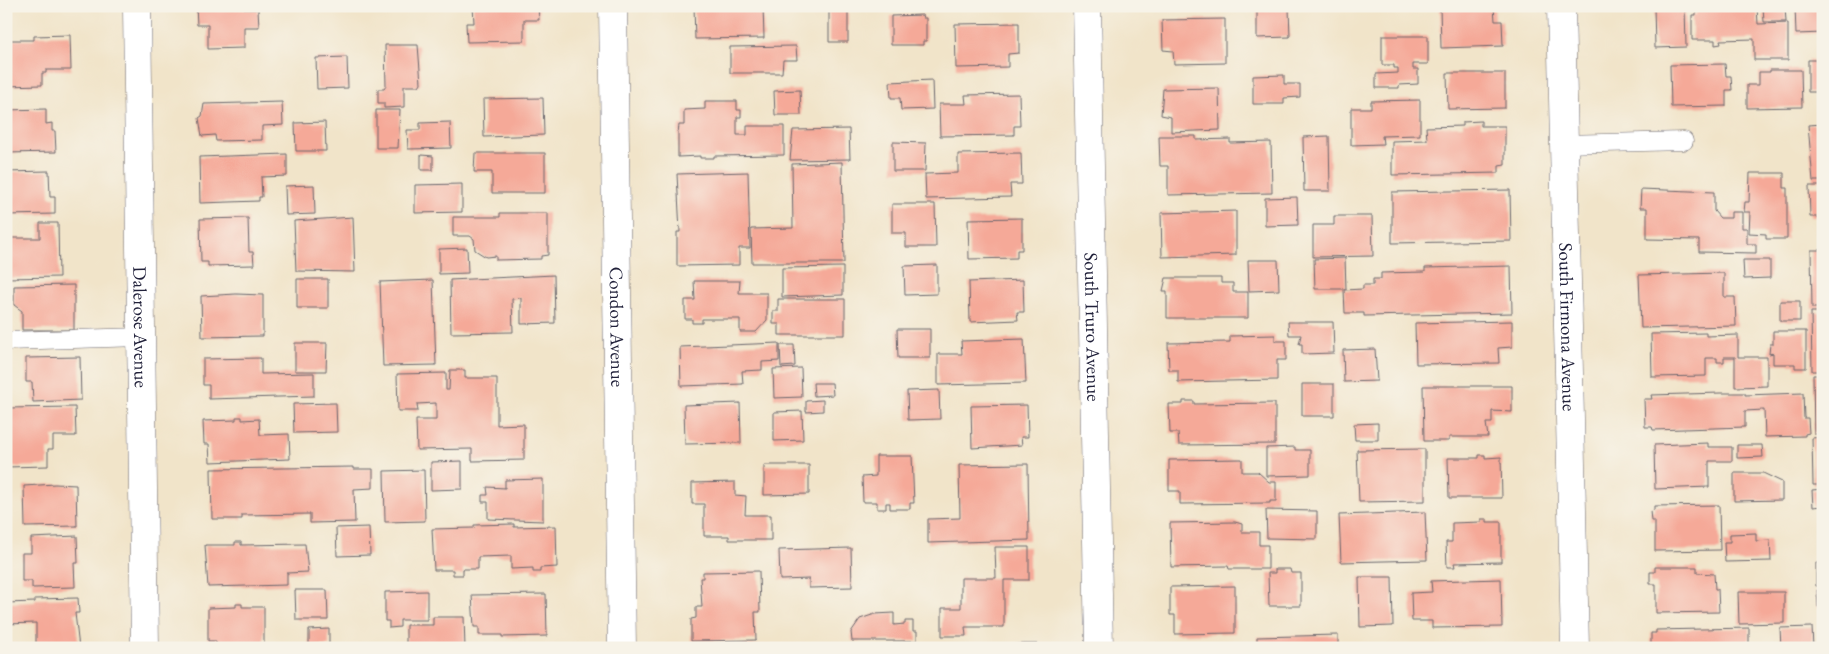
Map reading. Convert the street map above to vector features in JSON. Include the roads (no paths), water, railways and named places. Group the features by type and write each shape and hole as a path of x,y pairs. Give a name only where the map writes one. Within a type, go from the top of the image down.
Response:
{"street":[{"name":"Dalerose Avenue","path":"137,6 145,648"},
{"name":"Condon Avenue","path":"613,6 622,648"},
{"name":"South Truro Avenue","path":"1087,6 1099,648"},
{"name":"South Firmona Avenue","path":"1561,6 1575,648"}],"lane":[{"path":"1563,144 1684,141"},
{"path":"6,341 142,337"}]}
